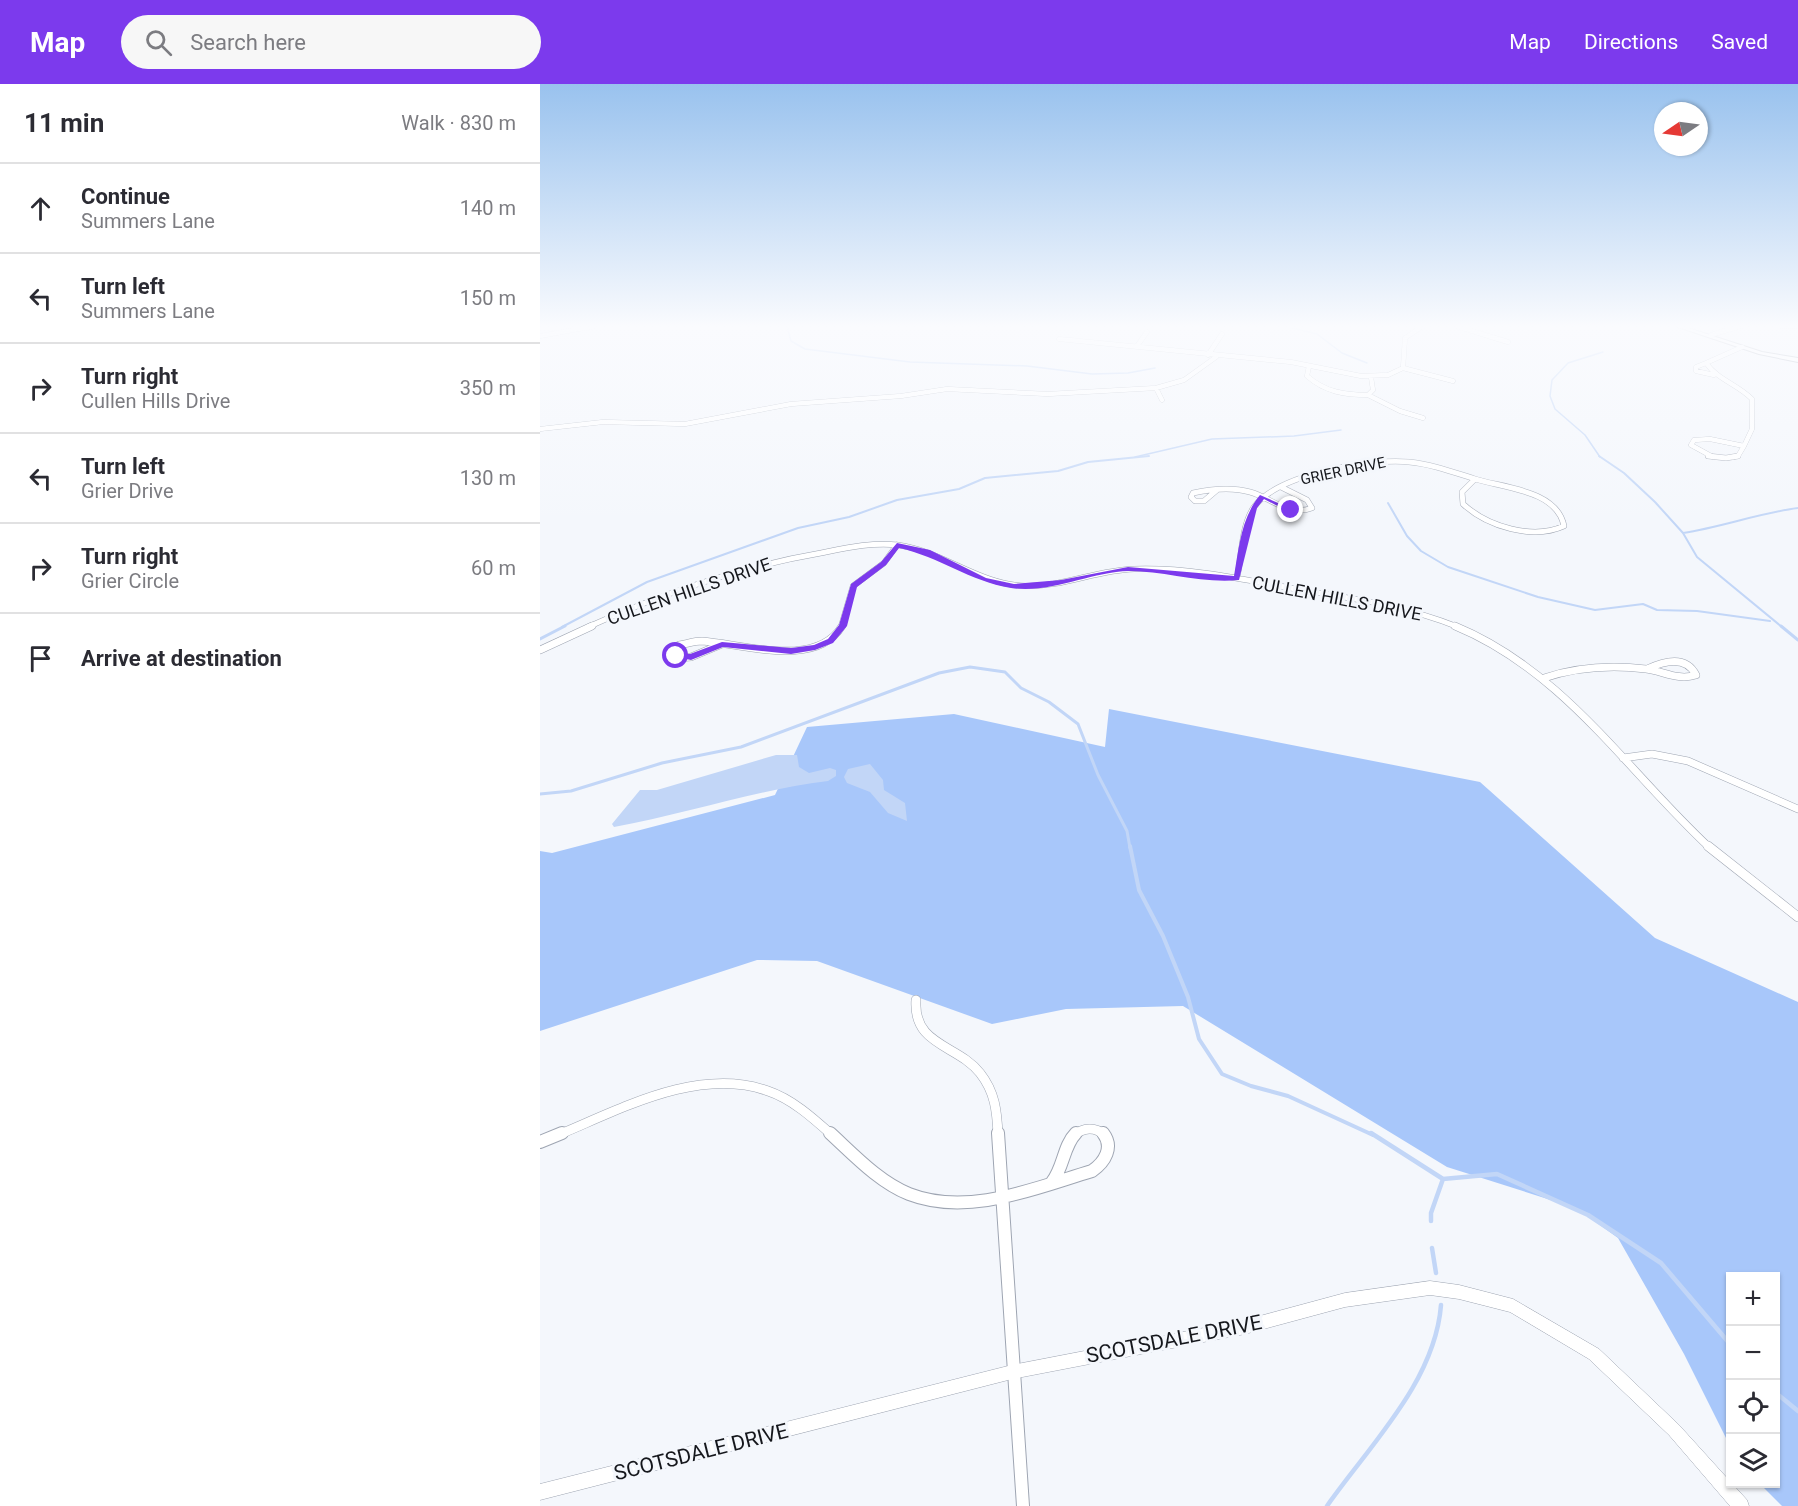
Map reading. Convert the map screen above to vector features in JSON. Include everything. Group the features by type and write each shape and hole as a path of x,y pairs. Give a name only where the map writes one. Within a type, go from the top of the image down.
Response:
{"street":[{"path":"540,429 603,422 674,425 791,404 921,392"},
{"path":"1015,392 1078,392"},
{"path":"1158,392 1162,400"},
{"path":"1337,392 1368,395 1400,411 1423,418"},
{"path":"1744,446 1710,439 1691,442 1698,452 1719,458 1734,458 1744,446 1752,436 1754,420 1752,399 1745,392"},
{"name":"GRIER DRIVE","path":"1263,496 1281,487 1330,472 1389,461 1421,464 1475,479 1543,498 1560,511 1564,526 1556,532 1533,531 1473,514 1464,508 1460,495 1462,489 1475,479"},
{"path":"1216,490 1247,491 1296,511 1312,508 1307,500 1281,487"},
{"path":"1237,578 1249,517 1263,496"},
{"path":"722,644 691,657 679,658 675,654 679,645 699,641 791,651 815,647 830,641 843,626 853,586 884,563 897,545"},
{"name":"CULLEN HILLS DRIVE","path":"540,650 633,607 754,566 840,550 897,545 927,552 983,580 1014,586 1061,582 1128,569 1237,578 1392,606 1429,616 1494,644 1544,678 1584,715 1706,845 1798,917"},
{"path":"1544,678 1578,668 1647,669 1684,677 1696,675 1689,664 1677,660 1647,669"},
{"path":"1623,758 1652,754 1688,761 1798,809"},
{"path":"916,1000 914,1020 924,1033 979,1072 996,1102 1012,1372 1023,1506"},
{"path":"540,1142 646,1101 700,1086 741,1084 778,1094 809,1114 872,1169 905,1192 921,1199 953,1202 1002,1196 1092,1171 1104,1164 1110,1150 1106,1137 1097,1130 1086,1129 1075,1134 1067,1144 1062,1167 1052,1182"},
{"name":"SCOTSDALE DRIVE","path":"540,1492 1012,1372 1245,1328 1345,1300 1430,1288 1459,1292 1513,1306 1594,1354 1674,1430 1741,1506"}],"shaded area":[{"path":"1109,709 1480,782 1655,938 1798,1002 1798,1506 1782,1506 1764,1488 1780,1488 1780,1272 1726,1272 1726,1438 1684,1354 1618,1238 1576,1208 1447,1167 1183,1006 1066,1009 992,1024 817,961 757,960 540,1031 540,851 552,853 775,795 807,727 954,714 1105,747"},
{"path":"776,755 797,755 799,767 809,773 830,768 836,770 836,776 828,781 774,790 641,822 614,827 612,824 640,790 657,790"},
{"path":"870,764 883,780 884,790 905,803 907,821 888,813 870,792 847,783 844,777 848,769"}],"waterway":[{"path":"1550,392 1555,409 1585,435 1600,456"},
{"path":"1135,457 1212,439 1294,436 1341,430"},
{"path":"562,627 647,582 798,528 849,517 897,500 959,489 985,478 1058,471 1088,462 1149,456"},
{"path":"1600,456 1624,473 1683,533"},
{"path":"1388,503 1407,536 1421,551 1448,567 1538,597 1595,610 1643,604 1657,610 1697,611 1770,621"},
{"path":"1683,533 1798,508"},
{"path":"1683,533 1697,557 1782,627"},
{"path":"540,639 565,626"},
{"path":"1781,626 1798,640"},
{"path":"540,794 571,791 662,763 741,747 939,673 970,667 1005,672 1021,688 1049,702 1078,724 1098,775 1127,831 1130,848"},
{"path":"1130,846 1139,890 1163,936 1188,997 1199,1039 1222,1074 1251,1086 1288,1096 1373,1135"},
{"path":"1371,1133 1443,1179"},
{"path":"1443,1179 1497,1174 1588,1215 1661,1263 1726,1339"},
{"path":"1431,1221 1431,1213 1443,1179"},
{"path":"1432,1248 1436,1273"},
{"path":"1327,1506 1398,1412 1413,1387 1427,1360 1436,1333 1441,1305"},
{"path":"1780,1396 1798,1411"}],"route":[{"path":"676,656 691,657 722,644 791,651 815,647 830,641 843,626 853,586 866,574 884,563 897,545 936,555 983,580 1014,586 1061,582 1128,569 1164,570 1237,578 1246,528 1253,507 1263,496 1291,510"}]}
